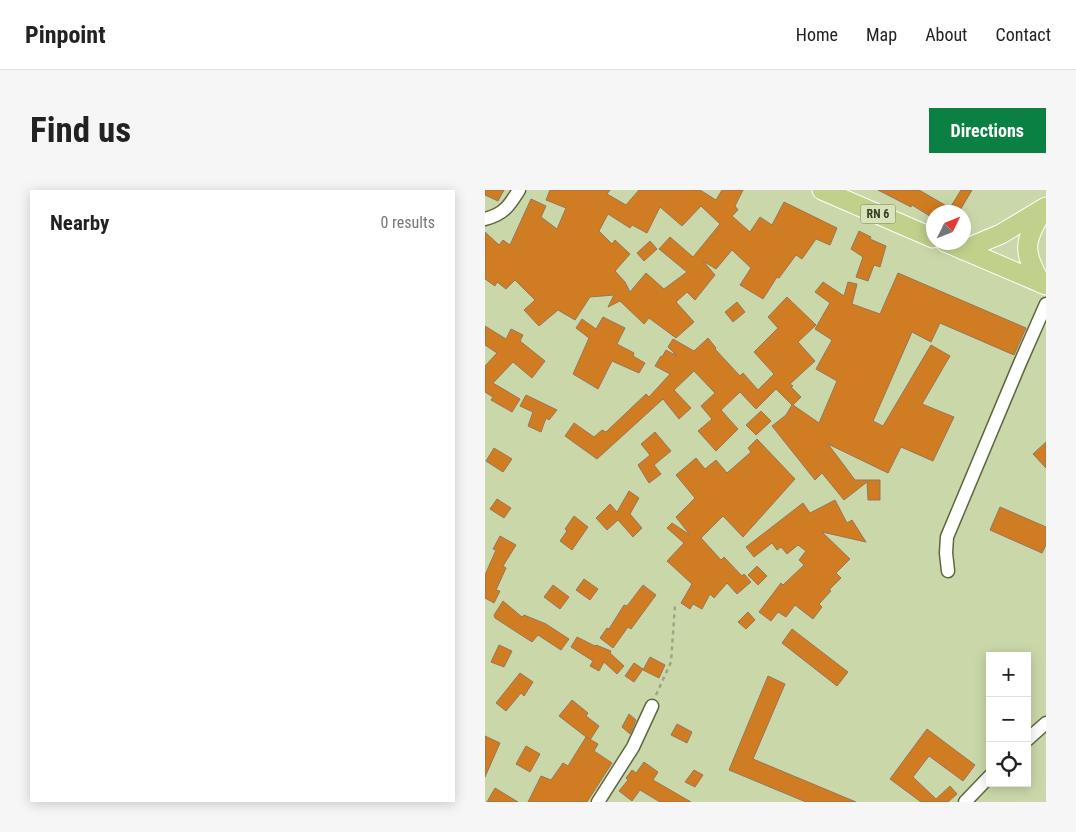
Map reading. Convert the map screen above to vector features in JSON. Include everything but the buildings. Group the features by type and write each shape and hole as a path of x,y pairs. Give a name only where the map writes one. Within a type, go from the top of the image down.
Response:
{"main road":[{"name":"RN 6","path":"822,190 926,235"},
{"path":"971,247 1001,234 1045,207"},
{"path":"1043,284 1027,256 1027,241 1045,207"},
{"path":"963,250 1043,284"}],"street":[{"path":"485,219 499,216 513,201 519,190"},
{"path":"948,571 947,537 1046,304"},
{"path":"598,802 633,747 652,706"},
{"path":"1031,736 1046,723"},
{"path":"965,802 986,780"}],"path":[{"path":"652,706 671,662 675,604"}]}
